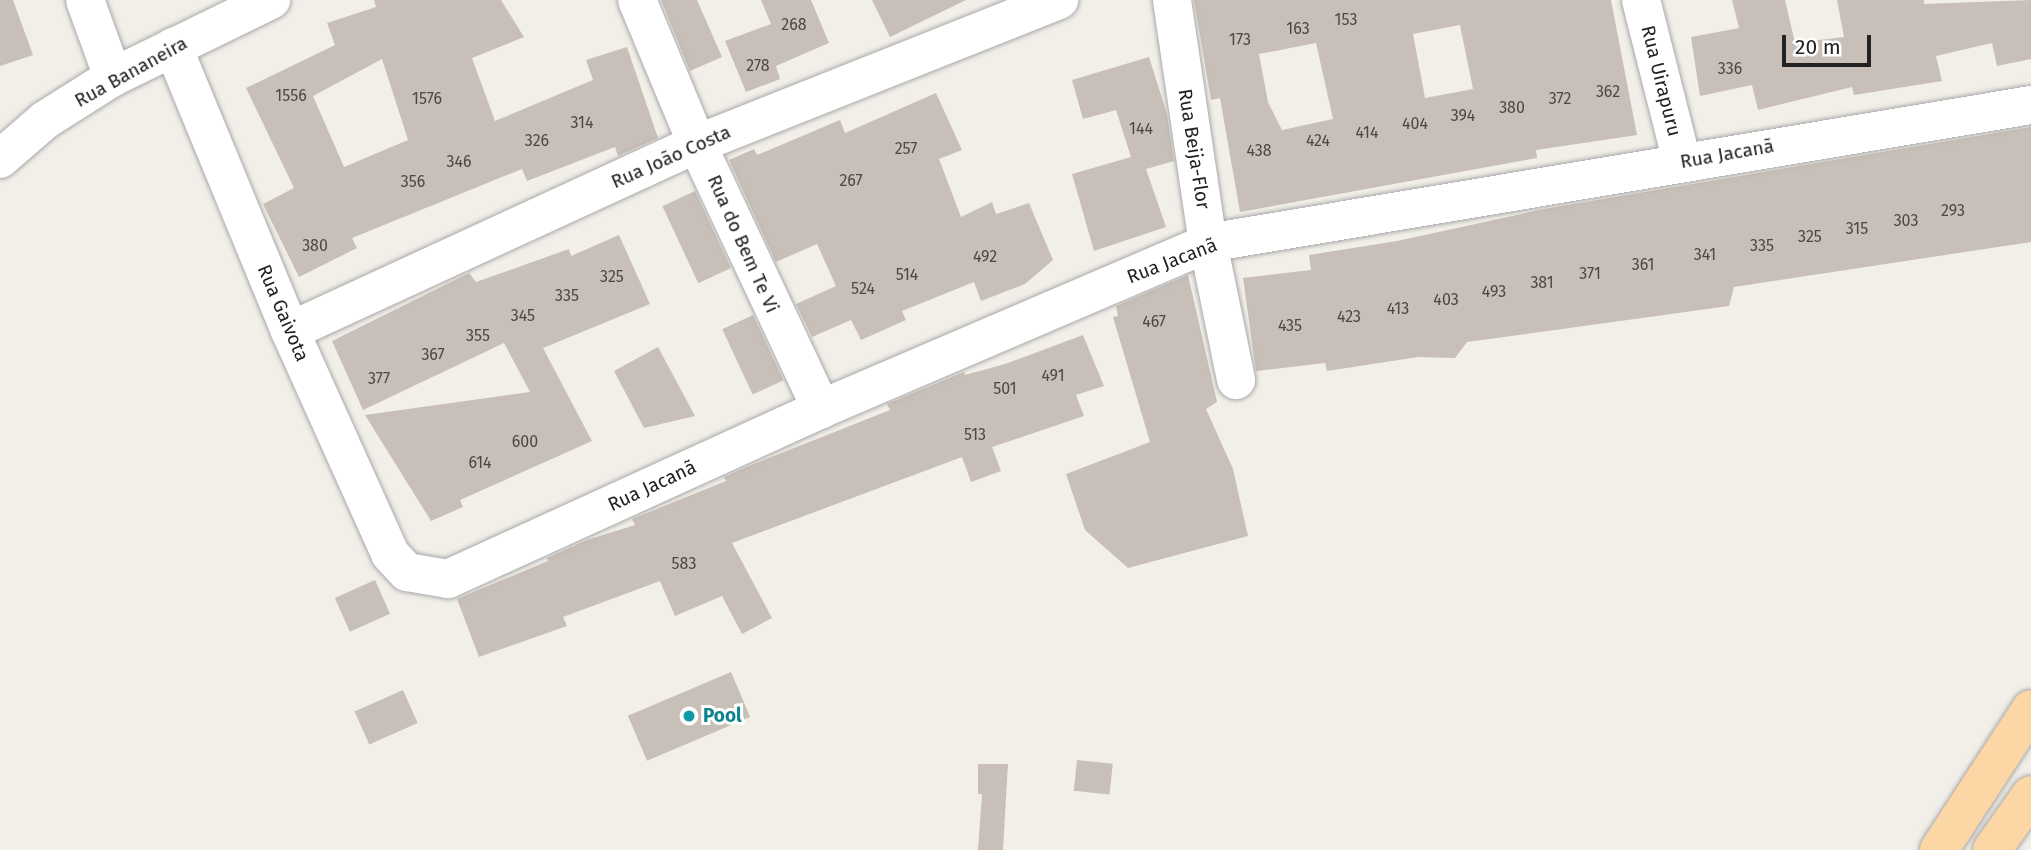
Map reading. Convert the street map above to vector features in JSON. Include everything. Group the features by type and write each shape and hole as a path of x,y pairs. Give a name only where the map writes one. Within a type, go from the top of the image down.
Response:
{"main road":[{"path":"1939,850 2031,709"},
{"path":"1992,850 2031,795"}],"street":[{"path":"85,0 114,77"},
{"name":"Rua Bananeira","path":"0,159 45,120 114,77 271,0"},
{"name":"Rua do Bem Te Vi","path":"637,0 697,144 821,409"},
{"name":"Rua João Costa","path":"290,331 697,144 1059,0"},
{"name":"Rua Beija-Flor","path":"1172,0 1208,243 1236,380"},
{"name":"Rua Uirapuru","path":"1641,0 1682,162"},
{"name":"Rua Gaivota","path":"173,47 290,331 390,554 407,572"},
{"name":"Rua Jacanã","path":"407,572 448,579 821,409 1208,243 2031,105"}],"building":[{"path":"0,0 13,0 33,55 0,66"},
{"path":"374,0 501,0 524,37 472,58 495,121 593,80 586,60 627,47 658,138 618,156 615,147 527,181 522,169 352,238 357,248 299,277 263,204 294,188 246,88 335,45 327,23 376,7","holes":["382,59 408,140 344,167 313,96"]},
{"path":"661,0 697,0 722,57 690,71"},
{"path":"761,0 811,0 829,43 776,66 780,79 746,92 725,41 771,24"},
{"path":"872,0 966,0 890,37"},
{"path":"1194,0 1611,0 1637,135 1536,150 1537,158 1240,212 1220,98 1211,100","holes":["1460,25 1473,89 1425,98 1413,34","1316,43 1333,119 1282,130 1268,102 1259,54"]},
{"path":"1732,0 1785,0 1795,43 1844,37 1837,0 1924,0 1924,4 2031,0 2031,59 1997,66 1992,43 1936,56 1942,81 1854,95 1852,87 1758,110 1752,85 1700,96 1691,37 1739,28"},
{"path":"1149,57 1167,114 1174,161 1146,169 1166,227 1094,251 1072,174 1131,157 1116,110 1083,119 1072,80"},
{"path":"936,93 962,150 939,159 961,217 992,202 996,214 1029,203 1053,260 1025,284 981,301 974,282 902,311 906,320 861,340 851,320 812,337 796,304 836,286 817,244 776,262 729,160 754,149 757,155 840,120 845,133"},
{"path":"2031,127 2031,242 1734,287 1729,306 1467,342 1455,358 1418,357 1327,371 1325,363 1256,371 1243,278 1311,270 1309,255 1397,241 1544,209"},
{"path":"695,191 731,268 698,283 662,206"},
{"path":"619,235 650,304 543,348 592,441 460,500 463,507 431,521 365,415 530,392 504,343 363,410 332,341 469,273 476,282 569,249 571,256"},
{"path":"1188,275 1217,402 1206,409 1233,469 1248,536 1128,568 1085,530 1066,474 1150,442 1113,317 1118,316 1116,306"},
{"path":"753,315 783,380 753,395 722,329"},
{"path":"1083,335 1104,386 1076,395 1084,416 992,447 1001,471 971,482 962,457 732,543 772,618 742,634 722,596 675,616 660,581 563,617 567,626 479,657 457,599 548,561 547,558 587,540 635,525 632,519 726,481 724,477 749,466 890,410 887,404 964,372 965,375 1005,364"},
{"path":"658,347 695,416 644,428 614,371"},
{"path":"375,580 390,614 350,632 335,598"},
{"name":"Pool","path":"731,672 750,717 647,761 628,716"},
{"path":"403,690 418,723 369,744 355,712"},
{"path":"1077,760 1113,764 1110,795 1074,791"},
{"path":"978,764 1008,764 1003,850 978,850 982,794 978,794"}],"place":[{"name":"Pool","path":"689,716"}]}
